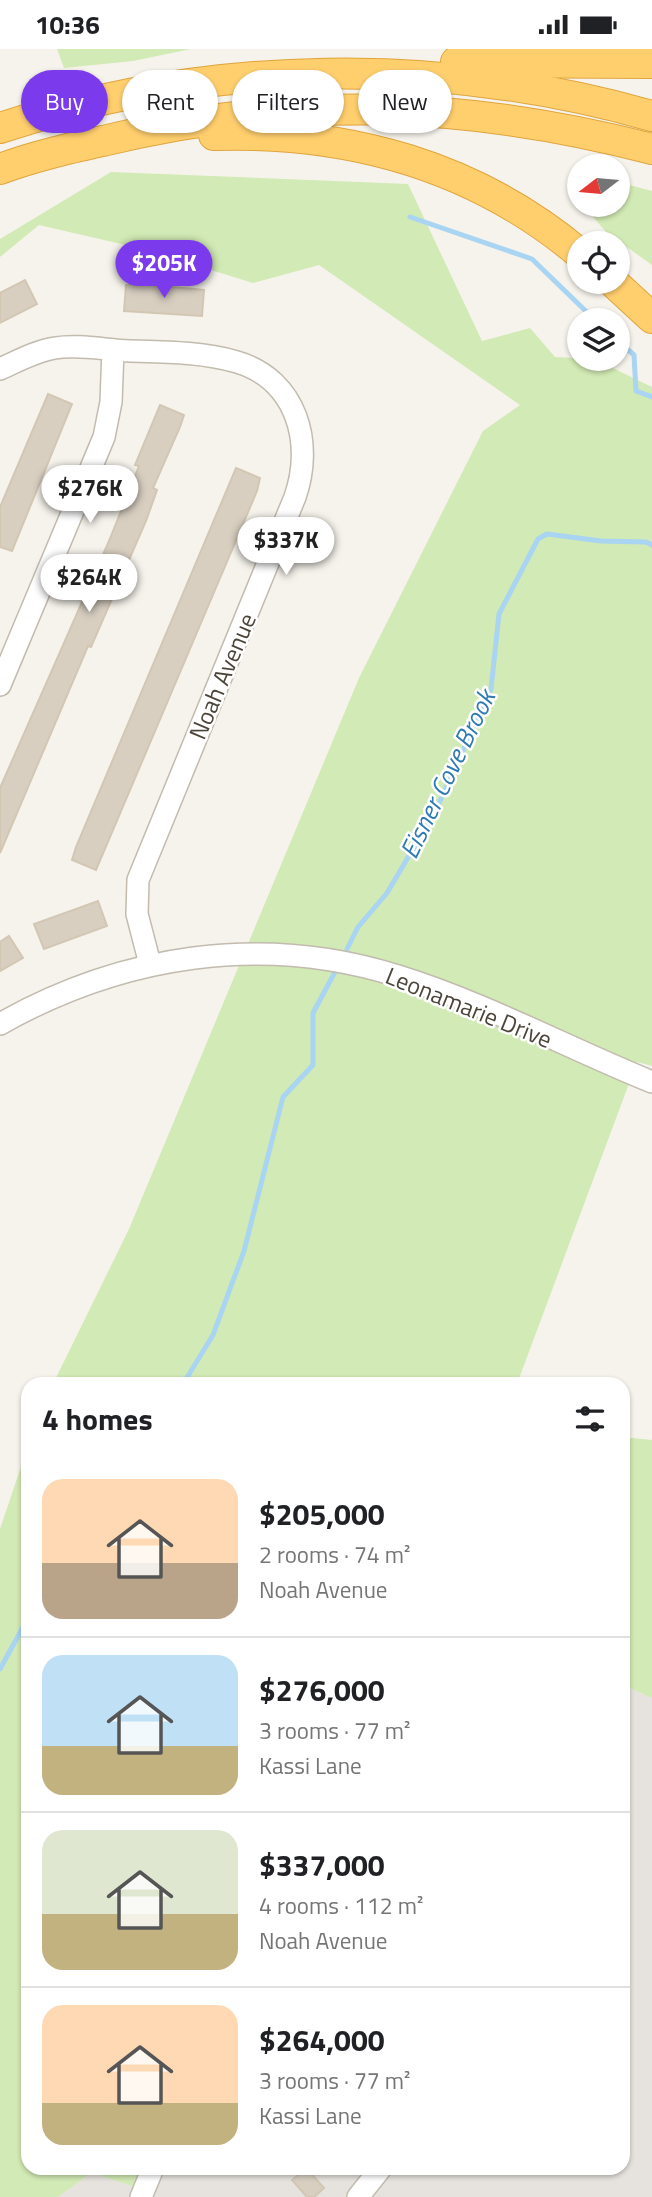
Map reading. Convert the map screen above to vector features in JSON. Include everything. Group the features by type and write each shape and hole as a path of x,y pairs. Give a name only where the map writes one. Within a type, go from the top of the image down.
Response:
{"highway":[{"path":"108,93 229,67 342,60 652,63"},
{"path":"108,100 208,81 293,74 470,80 555,92 652,116"},
{"path":"0,170 160,127 236,114 314,109 402,110 488,116 574,129 652,149"},
{"path":"0,128 21,121"},
{"path":"0,170 87,151 208,135 273,135 324,139 397,154 467,181 534,218 567,244"},
{"path":"625,294 652,319"}],"street":[{"name":"Noah Avenue","path":"0,369 54,348 214,357 253,369 284,397 299,425 305,447 301,480 280,536 142,867 135,904 150,964"},
{"path":"0,685 104,437 111,402 113,350"},
{"name":"Leonamarie Drive","path":"0,1024 80,985 150,964 201,956 261,954 332,961 412,981 652,1083"},
{"path":"141,2197 150,2175"},
{"path":"358,2197 375,2175"}],"shaded area":[{"path":"630,1688 652,1698 652,2197 58,2197 88,2175 97,2175 148,2191 156,2175 630,2175"}],"green space":[{"path":"57,49 191,49 133,61 64,68"},
{"path":"111,172 408,184 482,341 530,328 555,357 567,358 567,371 619,371 652,387 652,1066 637,1062 520,1377 56,1377 129,1229 359,678 483,431 520,405 319,265 253,283 143,249 39,225 0,257 0,239"},
{"path":"630,185 652,191 652,265 630,249 630,231 605,231 593,217 630,217"},
{"path":"630,1438 652,1440 652,1698 630,1688"},
{"path":"21,1467 21,2175 88,2175 58,2197 0,2197 0,1529"},
{"path":"97,2175 156,2175 148,2191"}],"building":[{"path":"25,280 37,304 0,323 0,293"},
{"path":"126,285 204,290 202,316 124,311"},
{"path":"48,394 72,404 12,551 0,547 0,507"},
{"path":"160,405 184,415 180,427 153,488 157,490 146,521 91,647 88,646 0,853 0,788 109,541 139,466 135,465"},
{"path":"236,468 260,478 257,491 96,870 72,860 76,847"},
{"path":"98,901 107,926 44,949 34,924"},
{"path":"9,936 23,958 0,971 0,942"},
{"path":"298,2175 312,2175 324,2188 314,2197 307,2197 292,2180"}],"waterway":[{"path":"410,217 532,259 583,308"},
{"path":"630,352 634,355 636,391 652,397"},
{"name":"Eisner Cove Brook","path":"347,949 358,927 387,893 436,810 491,689 499,614 538,539 547,534 601,541 646,542 652,545"},
{"name":"Eisner Cove Brook","path":"187,1377 213,1335 244,1251 283,1097 313,1065 313,1013 336,970"},
{"name":"Eisner Cove Brook","path":"0,1669 21,1631"}]}
